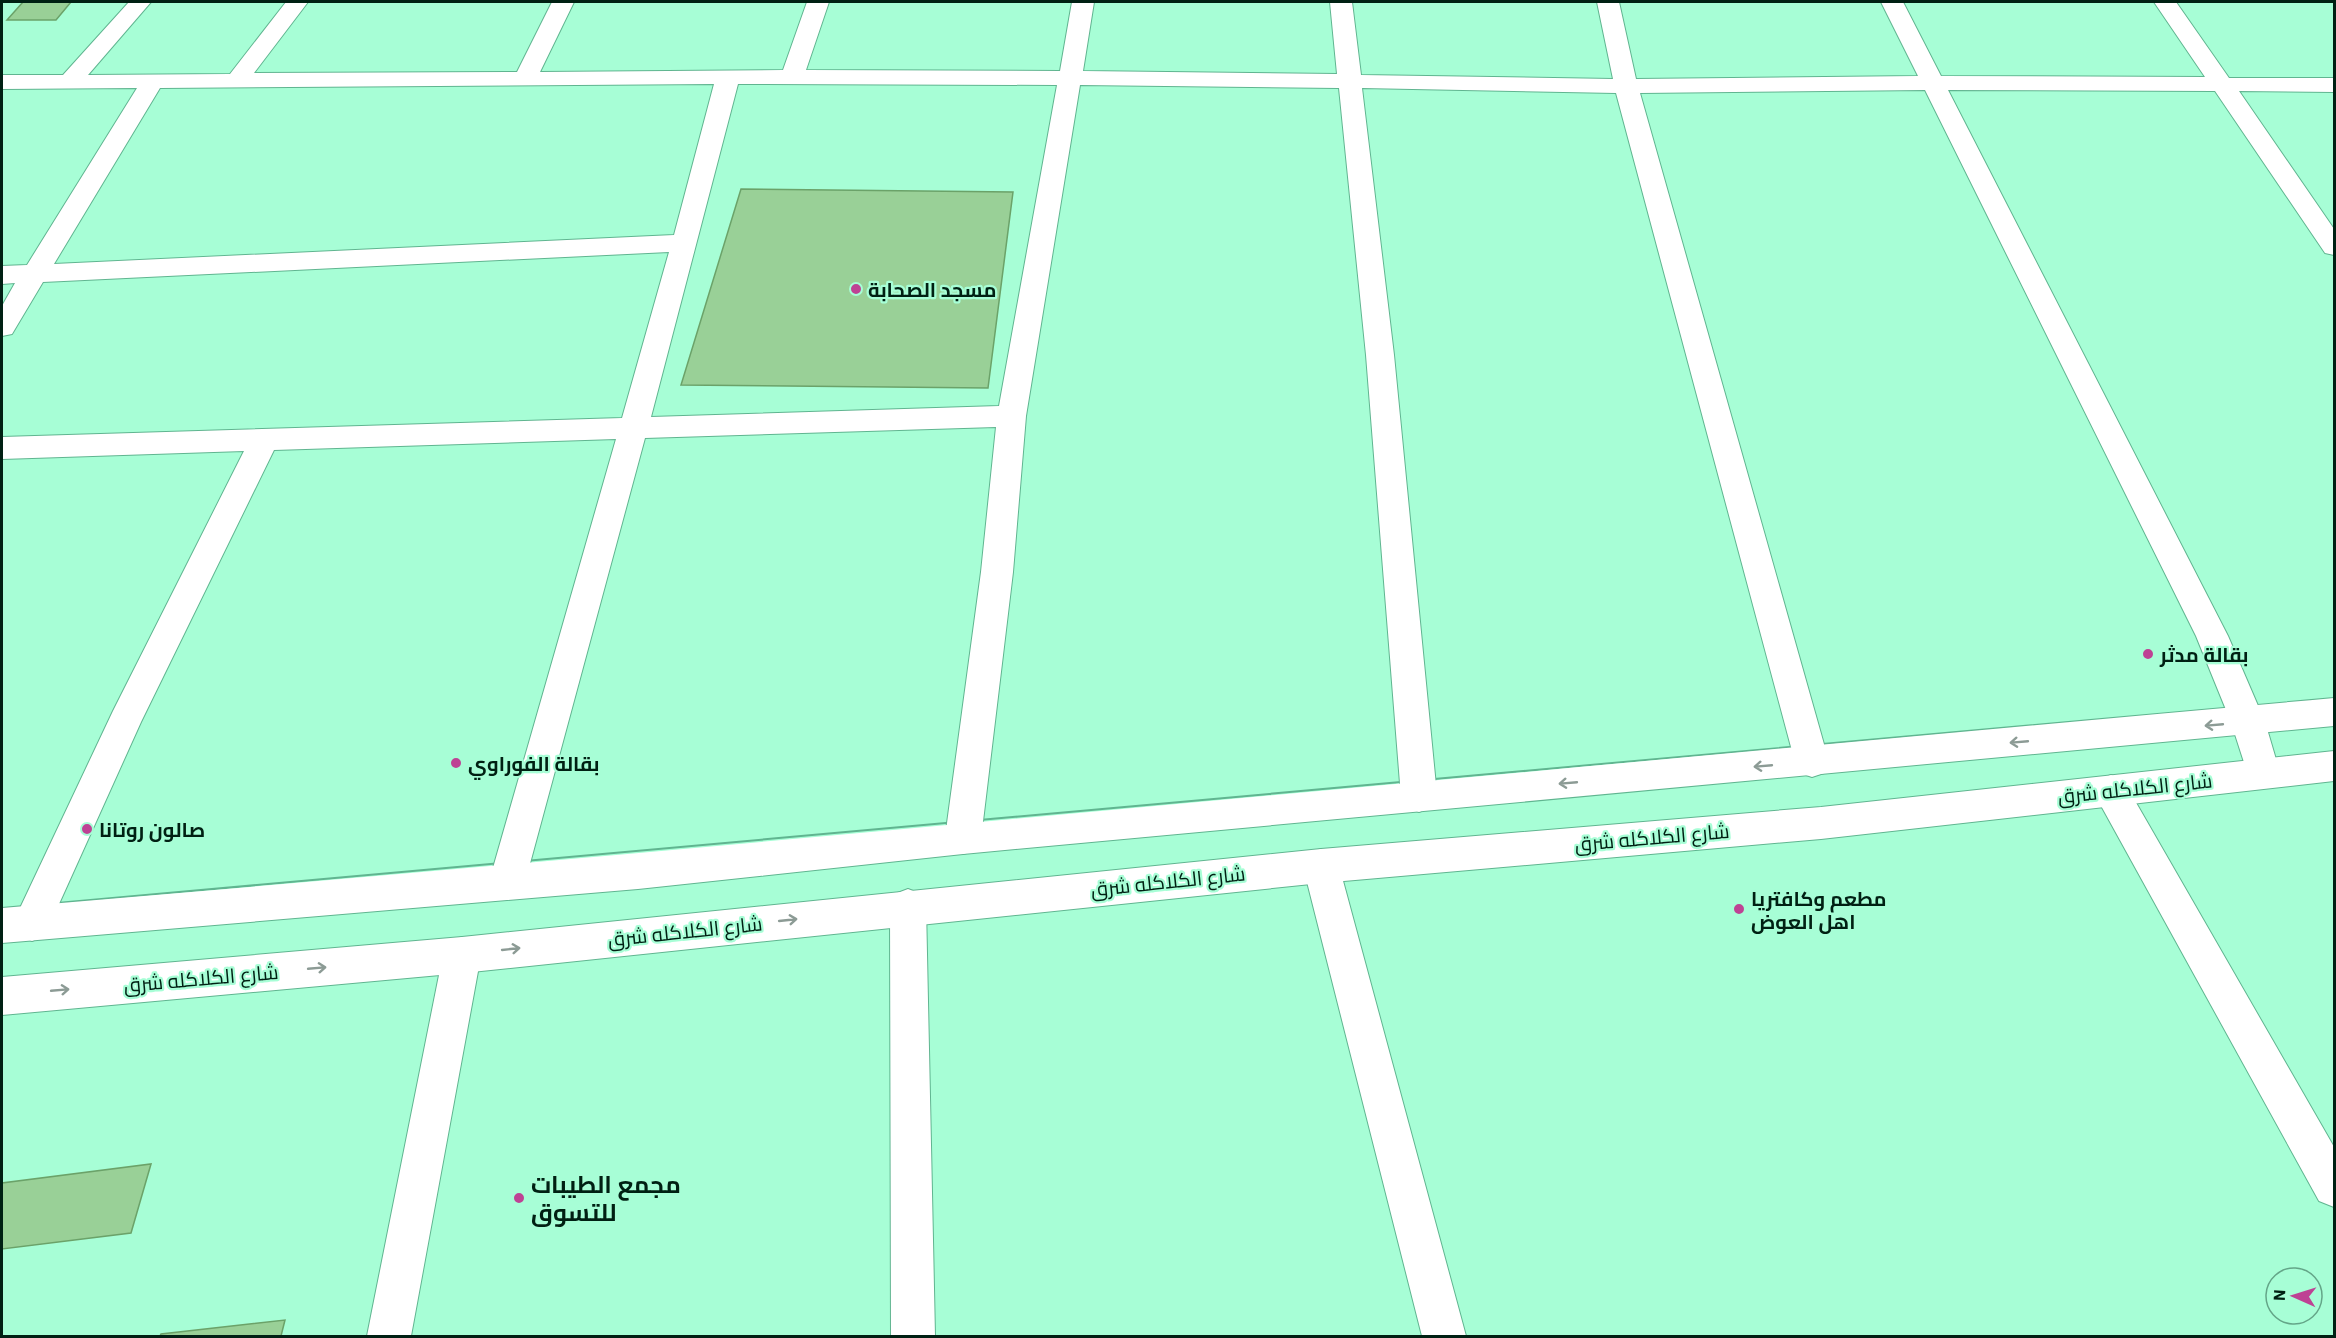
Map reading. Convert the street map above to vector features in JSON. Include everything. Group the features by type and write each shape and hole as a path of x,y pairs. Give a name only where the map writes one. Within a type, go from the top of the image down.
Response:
{"street":[{"path":"69,82 140,2"},
{"path":"236,82 297,2"},
{"path":"524,80 563,2"},
{"path":"792,77 818,2"},
{"path":"963,838 997,572 1012,416 1083,2"},
{"path":"1341,2 1380,355 1419,796"},
{"path":"1608,2 1626,86 1812,762"},
{"path":"1892,2 2212,636 2248,722 2263,773"},
{"path":"2165,2 2334,247"},
{"path":"2,82 727,80 792,77 1349,81 1626,86 1933,83 2334,85"},
{"path":"507,882 685,243 727,80"},
{"path":"2,327 152,82"},
{"path":"2,275 685,243"},
{"path":"2,448 1012,416"},
{"path":"17,924 125,721 265,438"},
{"path":"17,924 507,882 1419,796 2248,722 2334,712"},
{"name":"شارع الكلاكله شرق","path":"2,996 462,955 908,906 1321,866 1821,822 2334,766"},
{"path":"2111,791 2334,1186"},
{"path":"1321,866 1444,1336"},
{"path":"908,906 913,1336"},
{"path":"389,1336 462,955"}],"building":[{"path":"23,2 71,2 56,20 7,20"},
{"name":"مسجد الصحابة","path":"741,189 1013,192 988,388 681,385"},
{"path":"151,1164 131,1233 2,1249 2,1183"},
{"path":"285,1320 281,1336 160,1336 161,1334"}],"place":[{"name":"مسجد الصحابة","path":"856,289"},
{"name":"بقالة مدثر","path":"2148,654"},
{"name":"بقالة الفوراوي","path":"456,763"},
{"name":"صالون روتانا","path":"87,829"},
{"name":"مطعم وكافتريا اهل العوض","path":"1739,909"},
{"name":"مجمع الطيبات للتسوق","path":"519,1198"}]}
